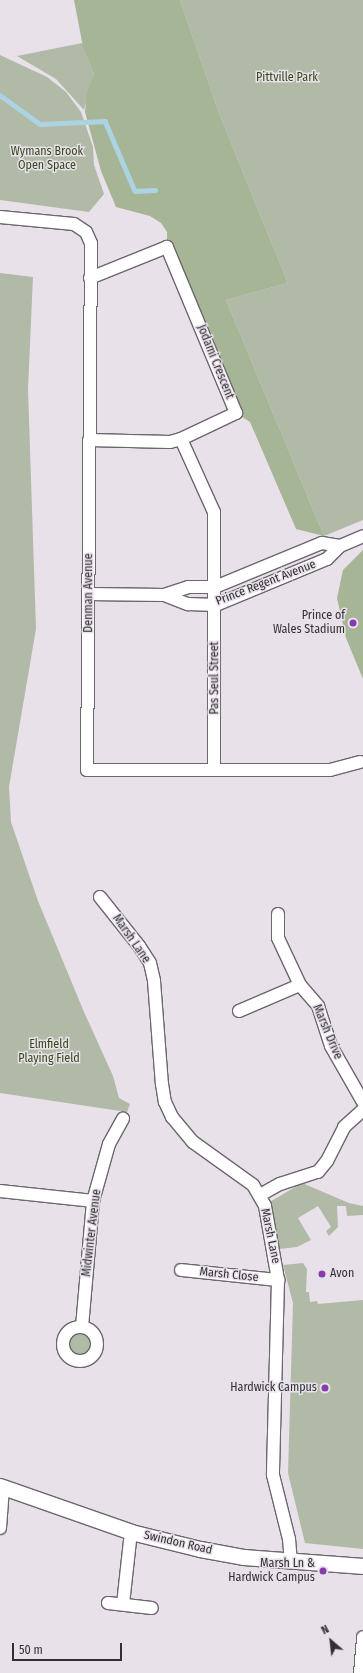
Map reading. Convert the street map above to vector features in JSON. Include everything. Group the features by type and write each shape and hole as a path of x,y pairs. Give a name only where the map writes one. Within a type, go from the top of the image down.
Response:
{"street":[{"name":"Denman Avenue","path":"0,217 74,224 83,228 91,243 89,594 86,770 330,770 360,762"},
{"name":"Jodami Crescent","path":"89,440 170,442 181,439 236,413 167,247 90,278"},
{"name":"Pas Seul Street","path":"181,439 214,512 216,605 214,770"},
{"name":"Prince Regent Avenue","path":"164,595 188,604 216,605 328,559 340,546 363,536"},
{"name":"Prince Regent Avenue","path":"89,594 164,595 188,587 215,587 322,543 340,546"},
{"name":"Marsh Lane","path":"100,897 140,946 150,963 154,981 162,1084 165,1102 172,1118 193,1142 253,1186 260,1195 273,1244 278,1280 274,1476 289,1539 291,1560"},
{"name":"Marsh Drive","path":"278,914 278,938 300,985 318,1006 331,1046 363,1102"},
{"path":"240,1011 300,985"},
{"path":"260,1195 280,1184 318,1172 327,1161 344,1127 363,1110"},
{"name":"Midwinter Avenue","path":"82,1327 93,1201 109,1144 123,1119"},
{"path":"0,1191 93,1201"},
{"name":"Marsh Close","path":"181,1270 278,1280"},
{"path":"0,1528 2,1487"},
{"name":"Swindon Road","path":"2,1487 131,1532 207,1551 363,1566"},
{"path":"123,1604 131,1532"},
{"path":"108,1603 152,1608"},
{"path":"360,1673 363,1637"}],"green space":[{"path":"74,0 180,0 220,116 288,283 226,300 324,536 296,529 250,422 236,413 167,247 167,232 161,223 150,216 116,207 101,171 85,112 87,93 94,74 83,47"},
{"name":"Pittville Park","path":"180,0 363,0 363,520 324,536 226,300 288,283 220,116"},
{"path":"82,43 94,74 84,110 56,79 17,56"},
{"name":"Wymans Brook Open Space","path":"0,55 47,77 66,92 81,112 93,147 94,165 104,194 89,212 0,200"},
{"name":"Elmfield Playing Field","path":"0,273 33,277 28,389 36,629 9,787 11,822 38,901 84,1012 113,1076 119,1098 130,1104 127,1112 0,1093"},
{"name":"Prince of Wales Stadium","path":"363,550 363,679 346,638 337,598 343,570"},
{"path":"302,1183 349,1203 363,1206 363,1215 347,1216 346,1206 337,1206 338,1227 329,1236 326,1231 331,1227 318,1206 298,1218 311,1240 297,1247 279,1249 268,1203"},
{"name":"Hardwick Campus","path":"303,1263 307,1269 306,1292 309,1292 310,1302 317,1301 318,1304 363,1300 363,1549 305,1543 288,1473 293,1303 283,1265"},
{"path":"80,1329 91,1333 95,1344 91,1355 80,1359 69,1355 65,1344 69,1333"}],"waterway":[{"path":"0,95 40,124 105,121 135,191 155,190"}],"place":[{"name":"Prince of Wales Stadium","path":"353,623"},
{"name":"Avon","path":"322,1274"},
{"name":"Hardwick Campus","path":"325,1388"},
{"name":"Marsh Ln & Hardwick Campus","path":"323,1571"}]}
